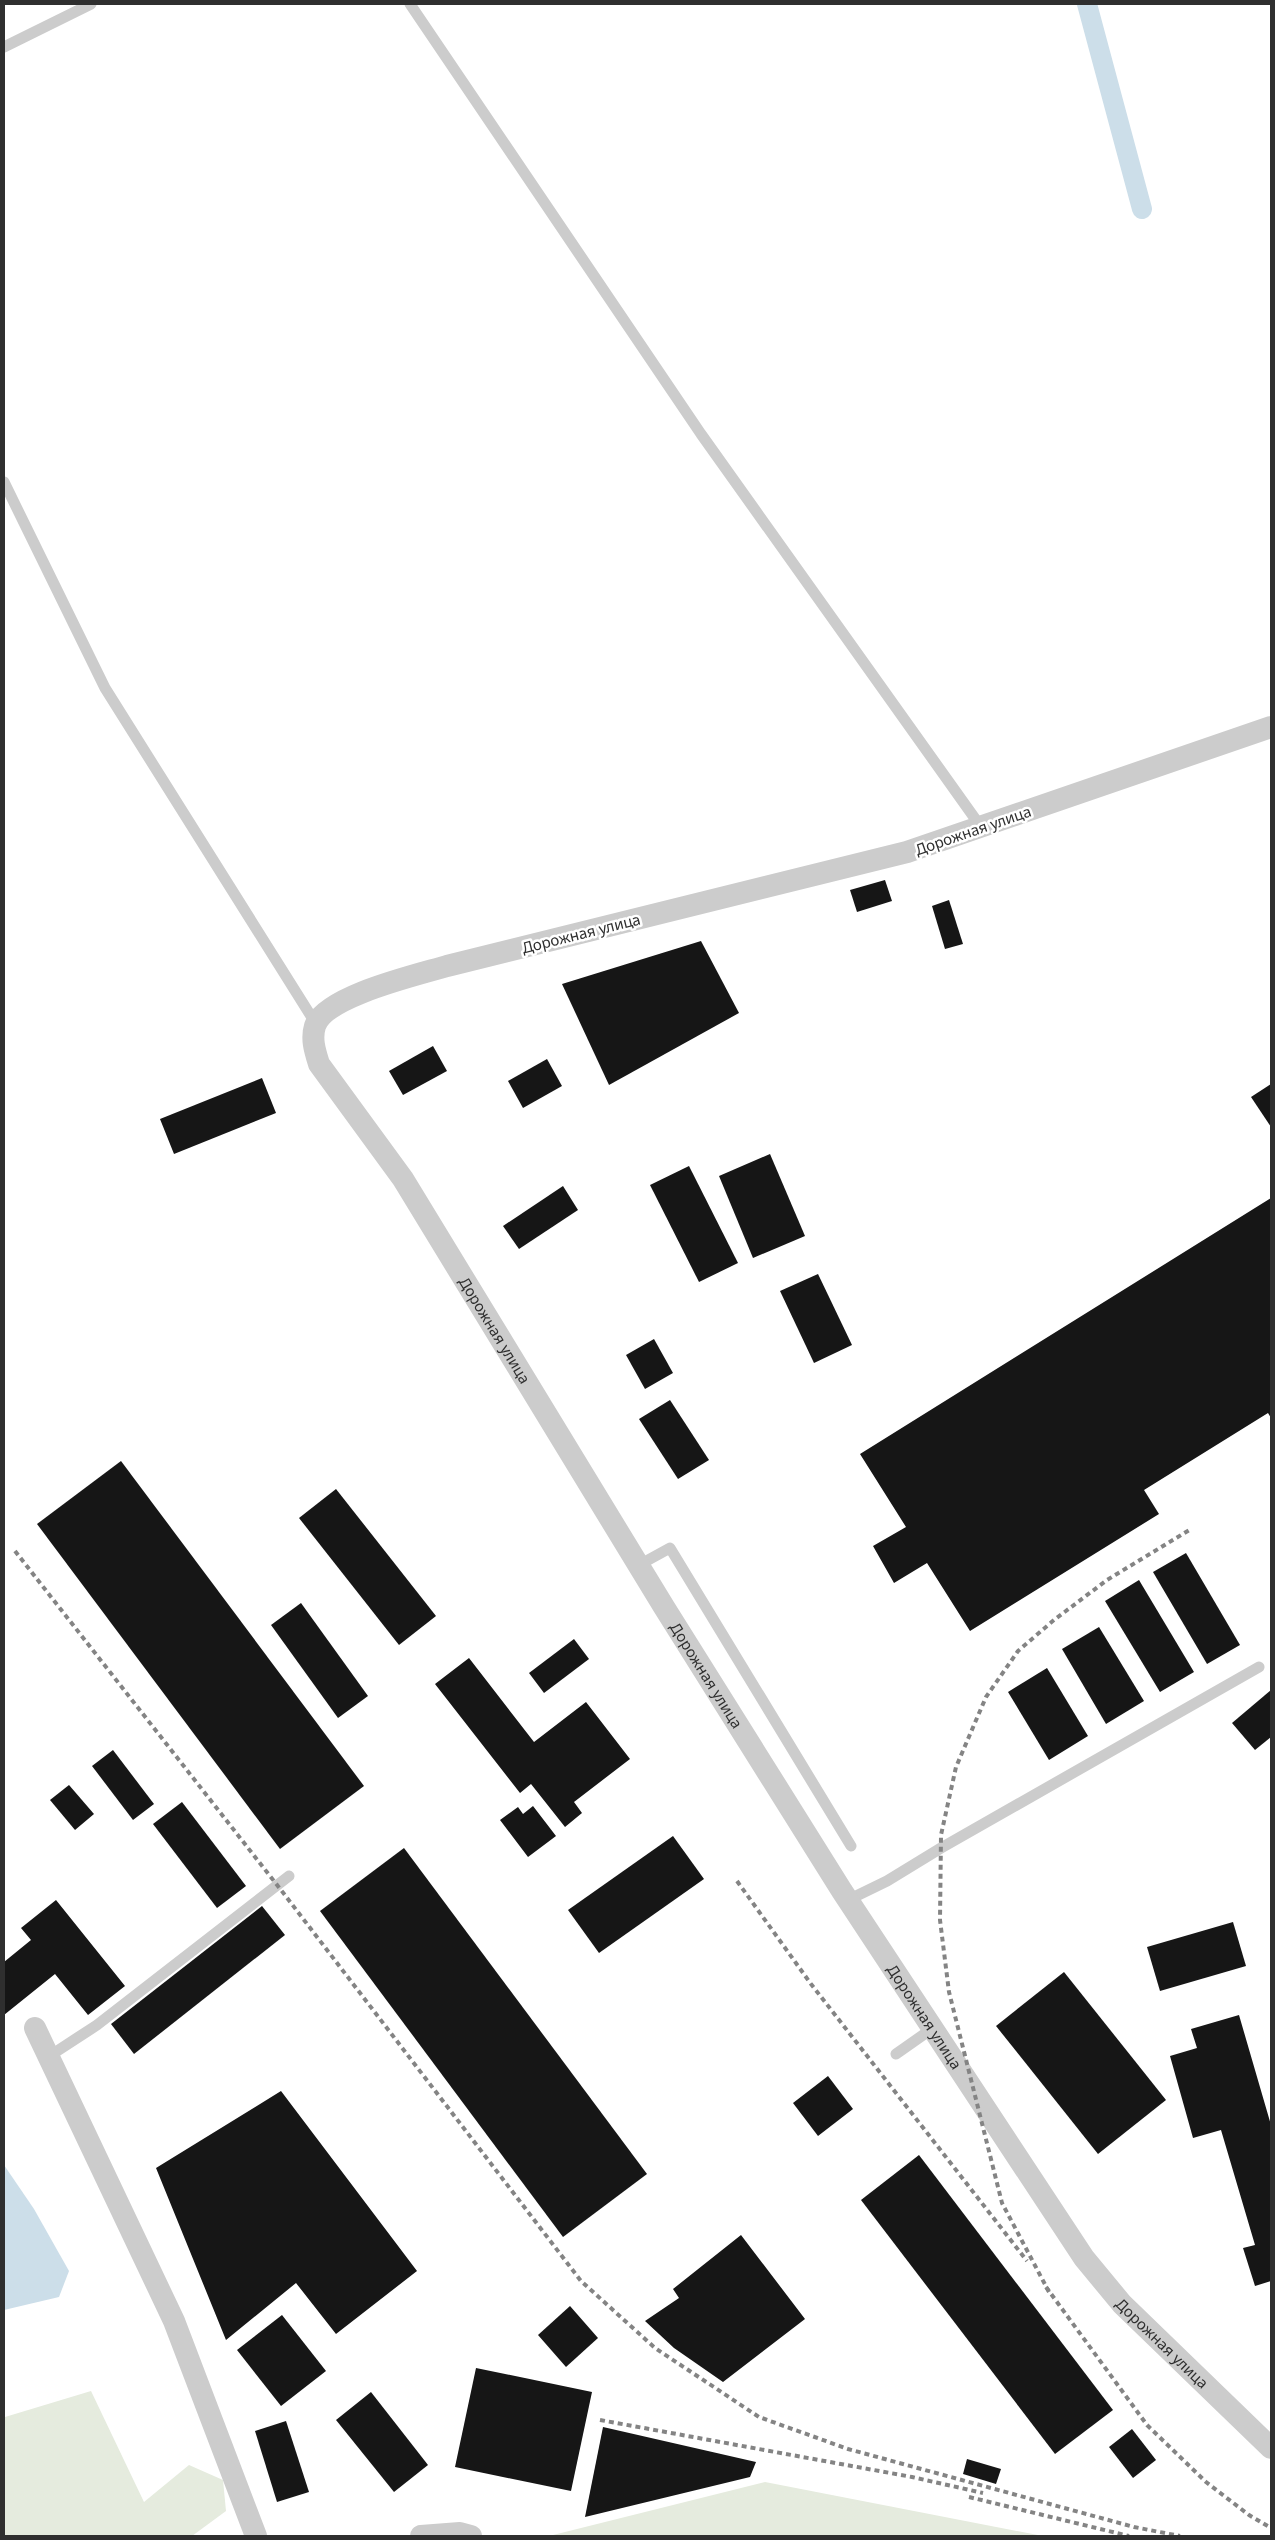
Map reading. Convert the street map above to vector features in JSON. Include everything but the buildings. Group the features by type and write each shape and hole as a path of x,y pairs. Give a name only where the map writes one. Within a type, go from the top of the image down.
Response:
{"street":[{"name":"Дорожная улица","path":"1271,727 907,852 447,966 375,988 336,1003 316,1024 313,1044 319,1064 403,1179 639,1565 848,1900 1084,2258 1122,2304 1271,2448"},
{"path":"35,2028 174,2321 256,2536"},
{"path":"421,2536 460,2533 471,2536"}],"lane":[{"path":"4,47 91,4"},
{"path":"410,4 701,434 981,827"},
{"path":"4,482 104,688 316,1024"},
{"path":"639,1565 670,1548 851,1846"},
{"path":"848,1900 887,1881 941,1848 1259,1668"},
{"path":"48,2057 97,2026 288,1876"},
{"path":"896,2054 933,2028"}],"shaded area":[{"path":"91,2391 144,2502 189,2465 223,2480 226,2511 192,2536 4,2536 4,2415 5,2417"},
{"path":"765,2482 1043,2536 549,2536"}],"water":[{"path":"4,2165 34,2209 69,2271 59,2297 4,2310"}],"waterway":[{"path":"1087,4 1142,209"}],"railway":[{"path":"1049,2292 1002,2203 949,1992 940,1920 941,1835 956,1767 986,1697 1018,1651 1054,1620 1107,1580 1191,1529"},
{"path":"15,1551 281,1890 581,2281 655,2348 759,2417 848,2449 1134,2527 1180,2536"},
{"path":"737,1881 811,1984 1027,2261"},
{"path":"1046,2287 1147,2425 1206,2482 1249,2515 1271,2528"},
{"path":"600,2420 912,2477 983,2493"},
{"path":"969,2497 1129,2536"}]}
